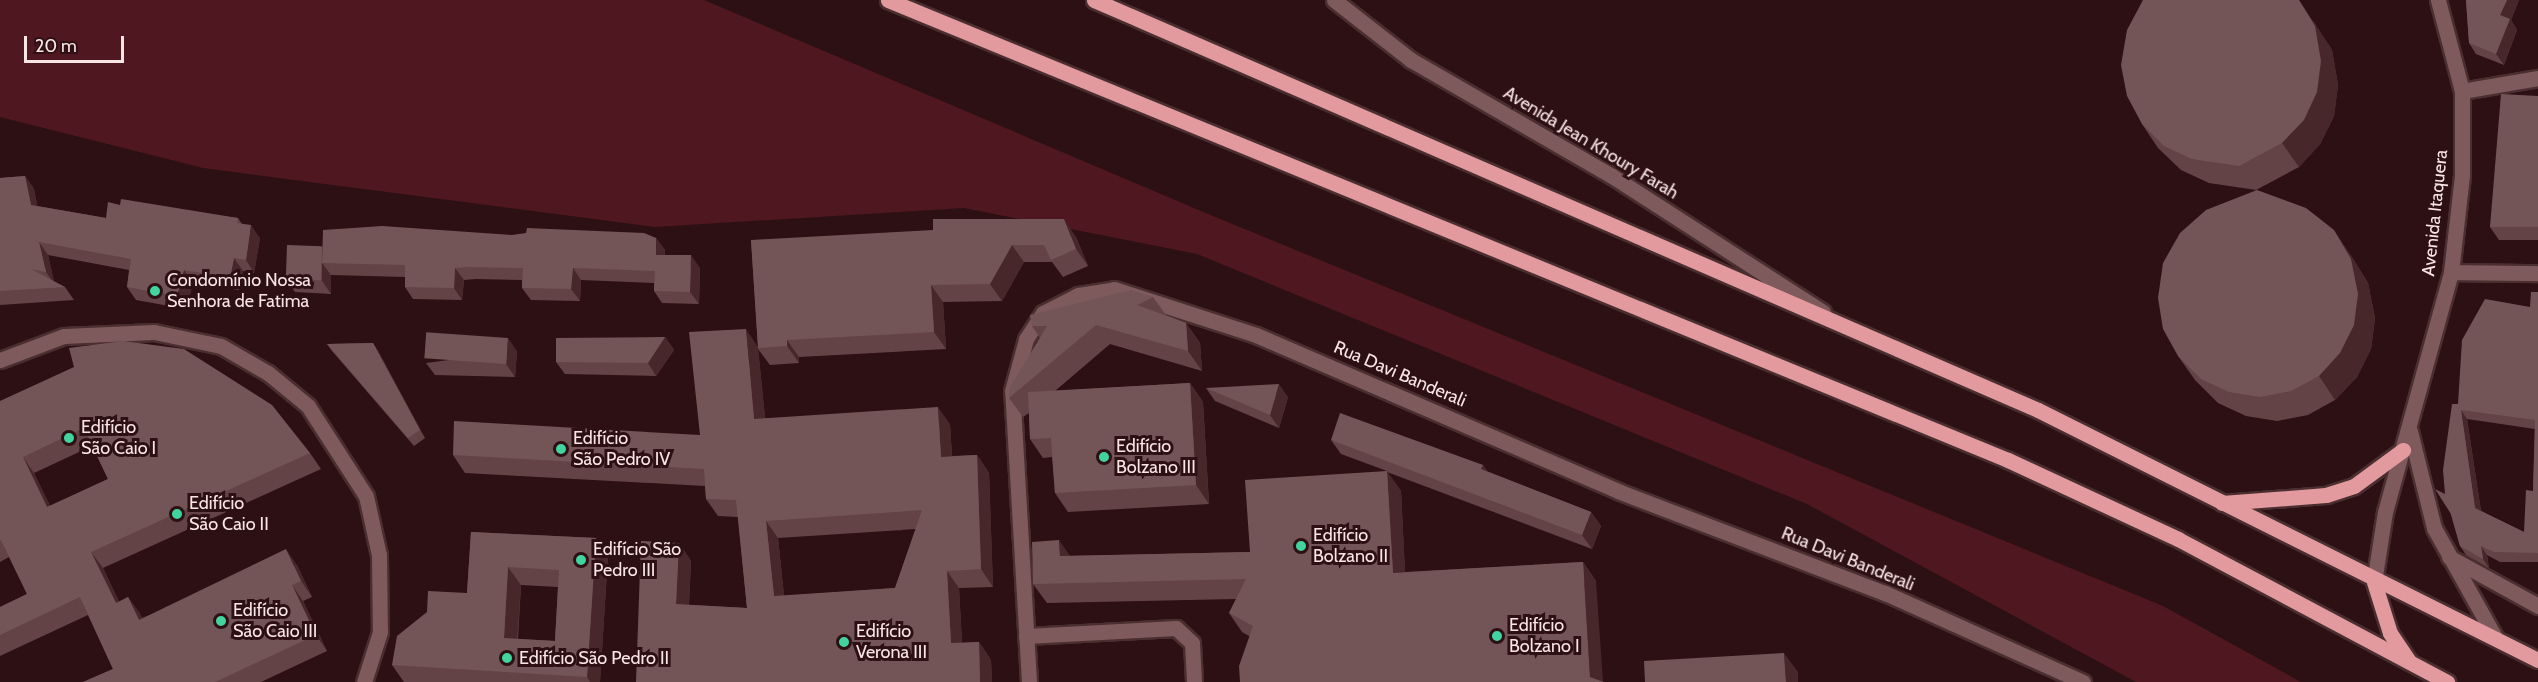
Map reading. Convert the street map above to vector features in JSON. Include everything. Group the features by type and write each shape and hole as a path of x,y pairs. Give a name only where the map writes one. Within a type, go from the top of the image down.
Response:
{"main road":[{"path":"888,0 2008,460 2178,539 2446,682"},
{"path":"1094,0 1287,86 1831,317 2038,410 2374,582 2494,637 2538,660"},
{"path":"2220,503 2326,495 2354,486 2403,450"},
{"path":"2374,582 2390,633 2411,664"}],"street":[{"name":"Avenida Jean Khoury Farah","path":"1334,0 1411,60 1612,176 1831,317"},
{"name":"Avenida Itaquera","path":"2374,582 2403,450 2451,272 2462,175 2462,91 2438,0"},
{"path":"2462,91 2538,78"},
{"path":"2451,272 2538,273"},
{"name":"Rua Davi Banderali","path":"1029,682 1012,391 1026,339 1043,313 1078,296 1114,289 1256,335 1620,492 1885,593 2083,682"},
{"path":"0,360 64,336 154,332 221,346 268,373 308,406 366,496 379,555 380,632 364,682"},
{"name":"Avenida Itaquera","path":"2409,429 2434,528 2494,637"},
{"path":"2448,556 2538,606"},
{"path":"1026,636 1176,628 1192,643 1194,682"}],"shaded area":[{"path":"0,0 704,0 1208,214 2163,606 2301,682 2136,682 1807,504 1197,254 964,208 655,227 203,168 0,117"}],"building":[{"path":"2143,0 2299,0 2315,26 2321,61 2317,92 2304,120 2282,143 2239,166 2192,159 2164,146 2142,124 2127,96 2121,65 2127,30"},
{"path":"2466,0 2507,0 2500,15 2510,19 2496,54 2469,43"},
{"path":"2501,94 2538,96 2538,227 2490,227"},
{"path":"25,176 31,205 106,218 108,202 120,205 121,199 238,218 237,223 251,225 246,260 234,258 230,278 184,270 177,296 127,287 131,259 39,242 46,272 31,269 65,287 0,291 0,178"},
{"path":"2257,190 2306,208 2334,230 2351,259 2358,294 2354,325 2340,353 2319,376 2291,391 2260,397 2229,392 2201,379 2178,356 2163,329 2158,298 2163,263 2180,233 2206,210"},
{"path":"933,219 1064,219 1076,249 1051,260 1044,245 1012,245 990,284 931,285 934,332 787,340 787,346 758,348 751,240 933,230"},
{"path":"382,226 512,235 526,233 527,228 644,233 656,238 656,255 691,255 690,292 654,291 655,271 573,268 571,289 522,288 523,268 467,267 455,268 454,288 405,287 405,265 322,263 323,230"},
{"path":"287,245 322,246 321,280 286,279"},
{"path":"1131,290 1153,297 1137,305 1186,323 1188,351 1096,325 1009,398 1009,389 1047,326 1032,326 1030,315"},
{"path":"2531,292 2538,292 2538,553 2494,552 2481,546 2483,559 2460,546 2451,514 2435,489 2445,494 2443,470 2452,404 2458,404 2462,340 2485,299 2530,307","holes":["2461,410 2535,420 2533,491 2526,490 2524,532 2475,508"]},
{"path":"746,329 754,419 938,407 941,457 977,455 981,569 947,571 951,643 979,642 980,682 636,682 641,541 679,543 676,604 747,608 736,500 706,499 704,469 453,455 454,421 700,435 689,332","holes":["922,510 895,588 774,596 766,521"]},
{"path":"426,332 508,338 506,364 424,358"},
{"path":"665,337 648,363 556,362 556,338"},
{"path":"123,341 184,349 272,405 310,453 91,552 116,603 128,597 139,620 286,549 301,581 292,585 316,635 215,682 83,682 113,669 80,597 0,635 0,607 27,594 0,540 0,401 74,367 69,348","holes":["84,428 108,479 47,507 23,457"]},
{"path":"373,343 420,430 408,438 327,344"},
{"path":"1190,383 1196,485 1055,493 1051,438 1030,439 1028,392"},
{"path":"1279,384 1270,415 1206,388"},
{"path":"1340,413 1483,465 1481,469 1591,512 1582,535 1331,440"},
{"path":"1387,471 1393,573 1583,562 1590,677 1604,682 1240,682 1239,666 1253,626 1229,613 1246,579 1033,584 1032,542 1059,540 1060,556 1250,552 1245,480"},
{"path":"471,532 596,538 587,677 392,665 397,636 427,612 428,591 467,593","holes":["508,567 559,570 555,641 504,638"]},
{"path":"1784,653 1786,682 1645,682 1644,661"}],"place":[{"name":"Condomínio Nossa Senhora de Fatima","path":"155,291"},
{"name":"Edifício São Caio I","path":"69,438"},
{"name":"Edifício São Pedro IV","path":"561,449"},
{"name":"Edifício Bolzano III","path":"1104,457"},
{"name":"Edifício São Caio II","path":"177,514"},
{"name":"Edifício Bolzano II","path":"1301,546"},
{"name":"Edifício São Pedro III","path":"581,560"},
{"name":"Edifício São Caio III","path":"221,621"},
{"name":"Edifício Bolzano I","path":"1497,636"},
{"name":"Edifício Verona III","path":"844,642"},
{"name":"Edifício São Pedro II","path":"507,658"}]}
